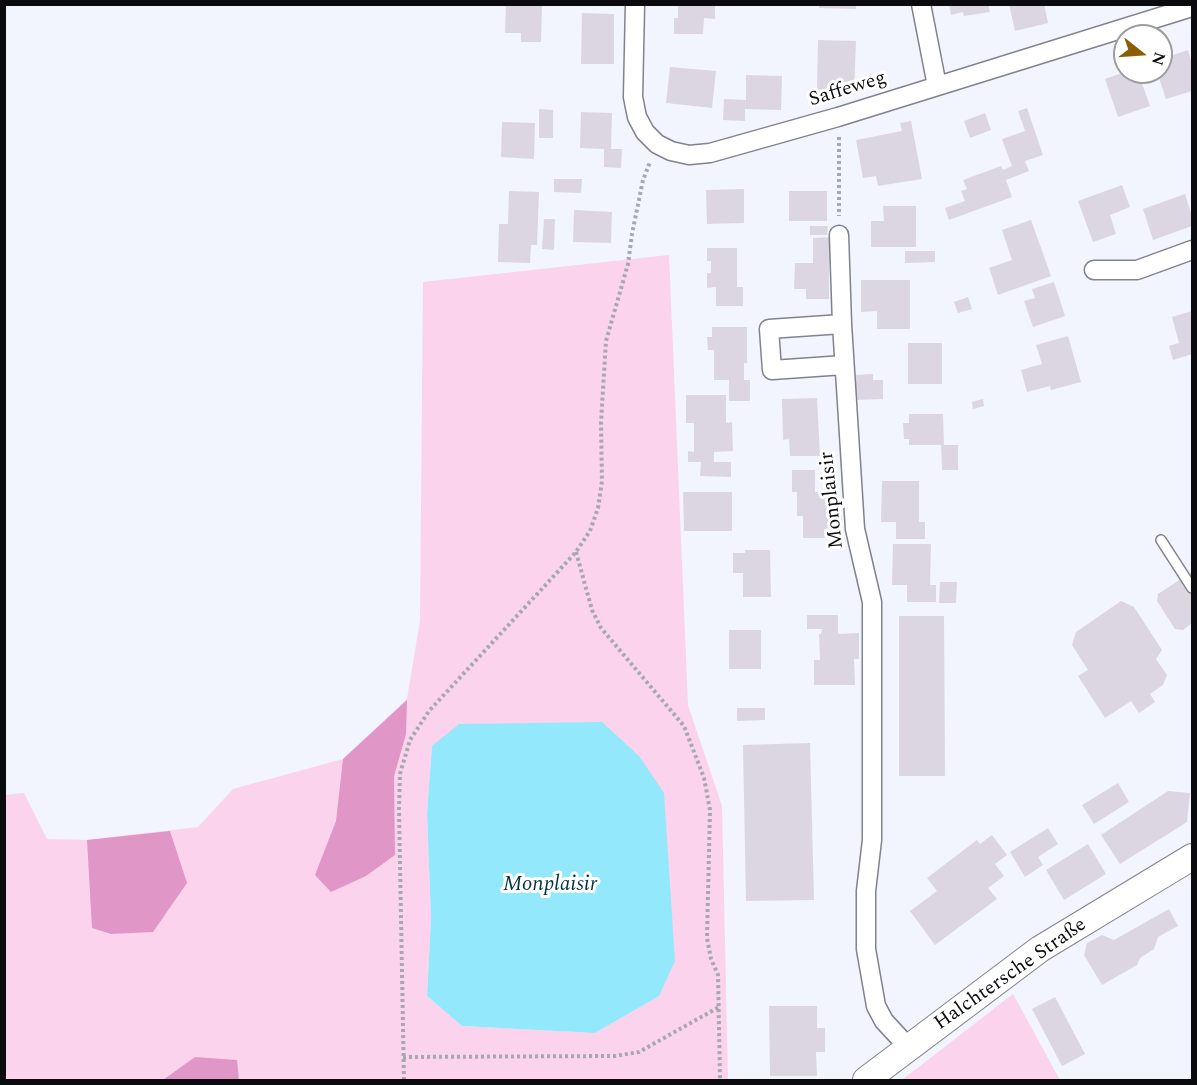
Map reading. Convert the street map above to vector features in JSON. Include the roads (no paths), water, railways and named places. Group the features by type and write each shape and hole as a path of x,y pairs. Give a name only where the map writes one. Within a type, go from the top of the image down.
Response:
{"main road":[{"name":"Halchtersche Straße","path":"866,1080 1040,949 1192,857"}],"street":[{"name":"Saffeweg","path":"635,4 633,97 637,117 645,132 657,144 671,151 689,155 710,153 838,117 1192,8"},
{"path":"921,4 937,86"},
{"name":"Monplaisir","path":"839,235 844,365 855,529 872,602 872,840 866,891 866,949 876,1006 884,1021 909,1048"},
{"path":"1094,270 1137,270 1192,250"},
{"path":"842,324 769,329 772,370 844,365"}],"lane":[{"path":"1161,540 1192,588"}],"water":[{"name":"Monplaisir","path":"602,722 639,756 664,793 675,961 659,996 595,1033 462,1026 427,996 431,918 427,813 432,746 459,724"}]}
